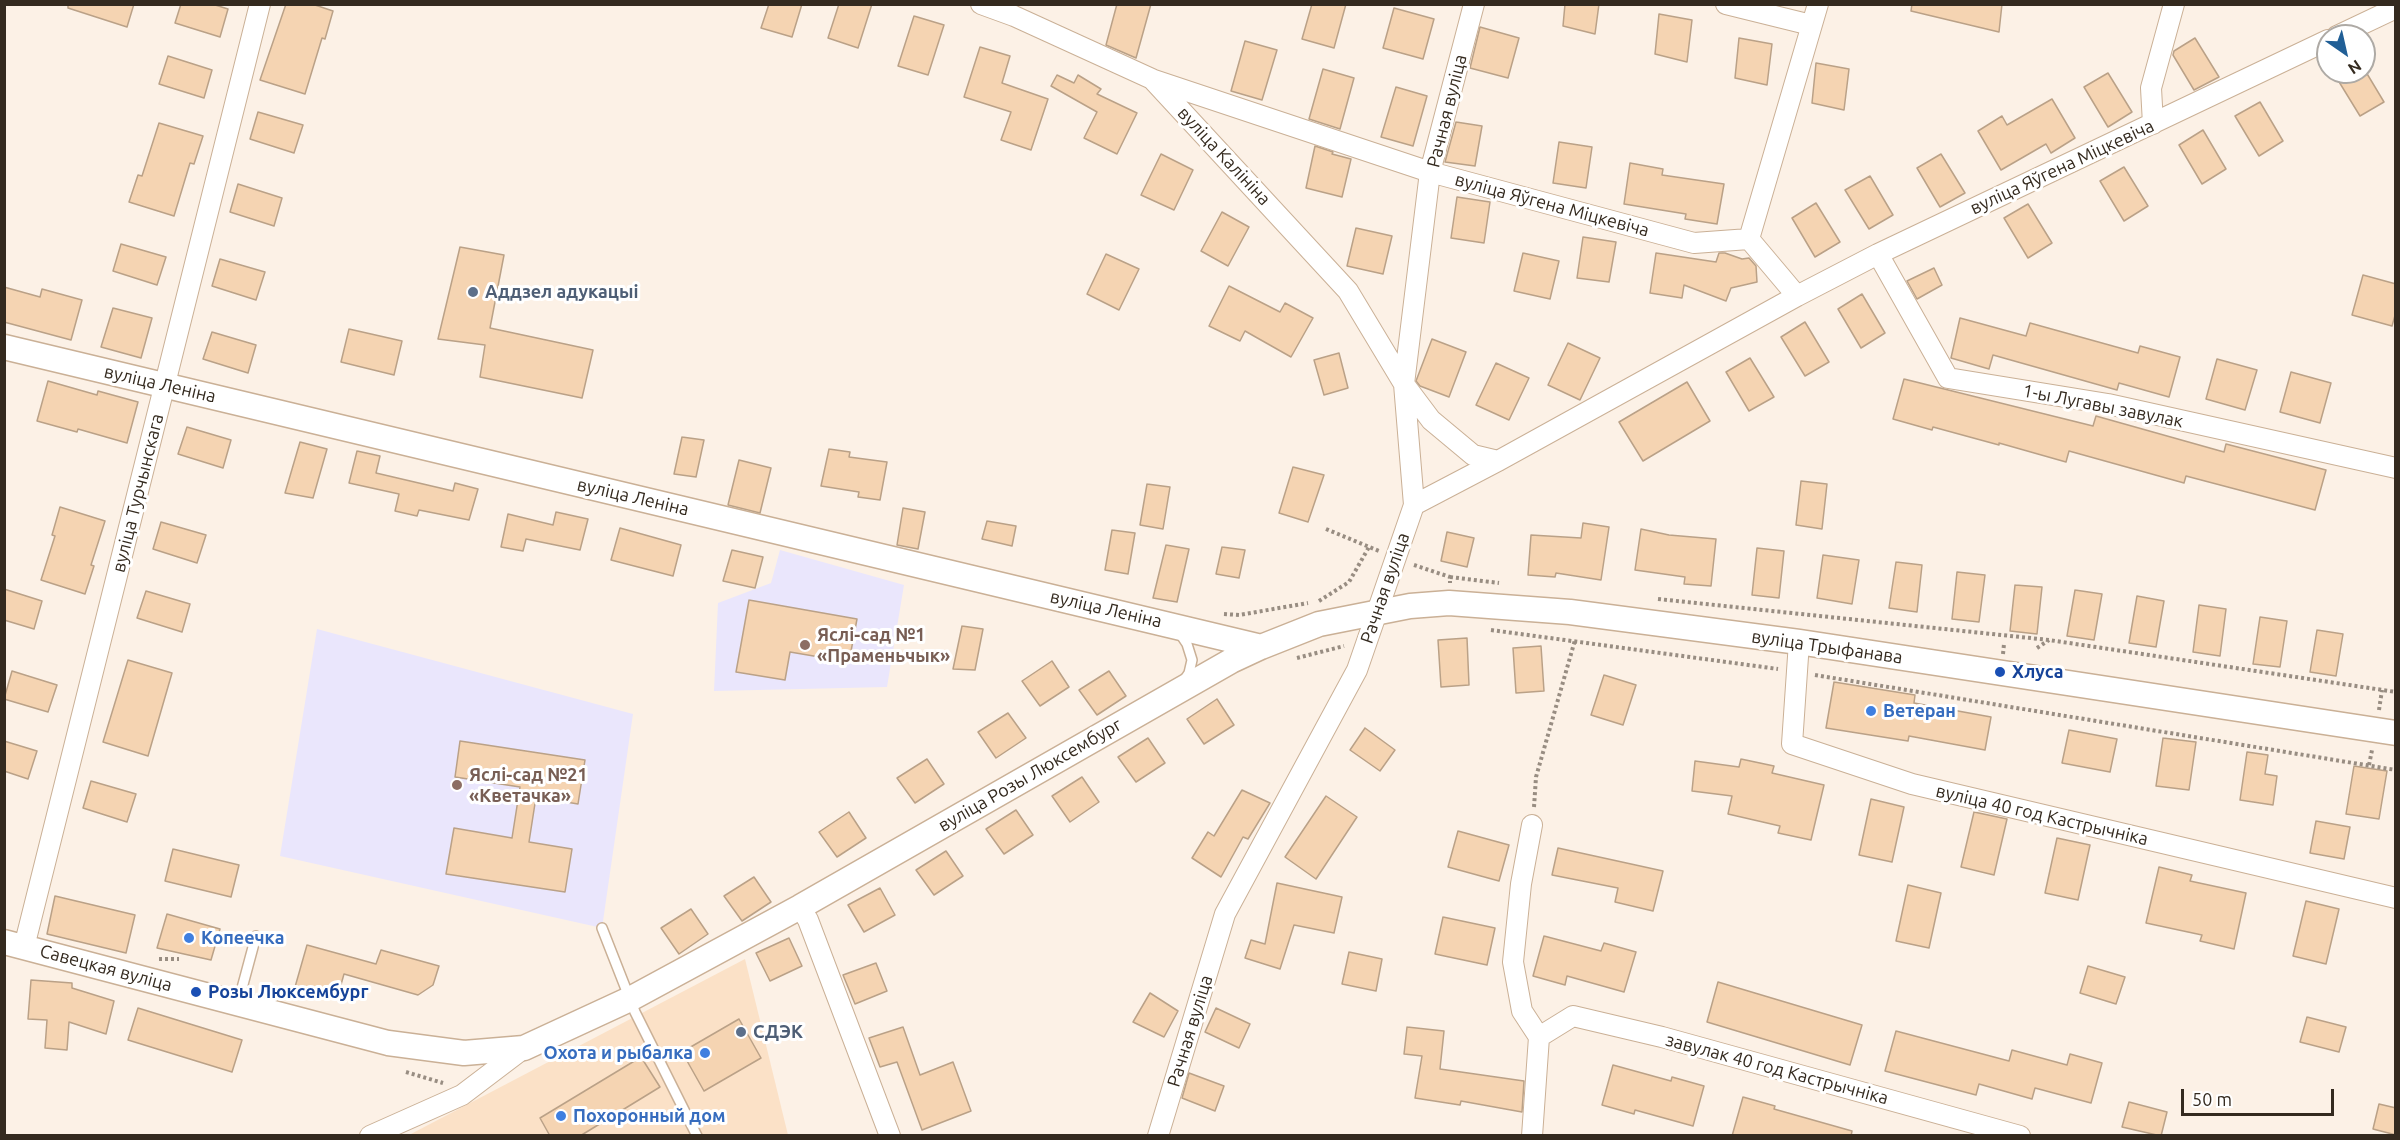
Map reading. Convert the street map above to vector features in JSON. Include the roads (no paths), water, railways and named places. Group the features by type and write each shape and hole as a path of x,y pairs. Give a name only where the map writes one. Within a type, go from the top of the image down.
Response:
{"street":[{"name":"вуліца Турчынскага","path":"14,944 165,385 260,4"},
{"name":"вуліца Калініна","path":"981,4 1014,16 1152,79 1348,291 1404,384 1431,420 1473,455 1498,461"},
{"name":"Рачная вуліца","path":"1158,1136 1226,914 1357,670 1414,505 1404,384 1430,172 1474,4"},
{"path":"1726,4 1811,25"},
{"path":"1797,296 1749,239 1818,4"},
{"path":"2153,124 2151,88 2174,4"},
{"path":"2362,24 2396,8"},
{"name":"вуліца Яўгена Міцкевіча","path":"1414,505 1878,254 2316,46"},
{"name":"вуліца Яўгена Міцкевіча","path":"1152,79 1430,172 1694,243 1749,239"},
{"name":"1-ы Лугавы завулак","path":"1878,254 1948,378 2108,404 2396,468"},
{"name":"вуліца Леніна","path":"4,346 1261,646"},
{"name":"вуліца Трыфанава","path":"1261,646 1319,624 1410,606 1449,603 1582,614 1799,642 2396,733"},
{"name":"вуліца 40 год Кастрычніка","path":"1799,642 1792,744 1912,784 2396,898"},
{"name":"вуліца Розы Люксембург","path":"370,1136 462,1095 524,1048 630,999 800,907 1178,690 1261,646"},
{"path":"1532,825 1521,884 1513,962 1522,1011 1539,1037 1532,1136"},
{"path":"800,907 808,920 890,1136"},
{"name":"Савецкая вуліца","path":"14,944 388,1043 464,1053 524,1048"},
{"name":"завулак 40 год Кастрычніка","path":"1539,1037 1573,1016 1662,1037 2020,1136"}],"lane":[{"path":"1173,626 1187,644 1192,660 1189,673 1178,690"},
{"path":"602,928 630,999 697,1136"},
{"path":"237,1004 256,936"}],"place":[{"name":"Аддзел адукацыі","path":"473,292"},
{"name":"Яслі-сад №1 «Праменьчык»","path":"805,645"},
{"name":"Хлуса","path":"2000,672"},
{"name":"Ветеран","path":"1871,711"},
{"name":"Яслі-сад №21 «Кветачка»","path":"457,785"},
{"name":"Копеечка","path":"189,938"},
{"name":"Розы Люксембург","path":"196,992"},
{"name":"СДЭК","path":"741,1032"},
{"name":"Охота и рыбалка","path":"705,1053"},
{"name":"Похоронный дом","path":"561,1116"}]}
